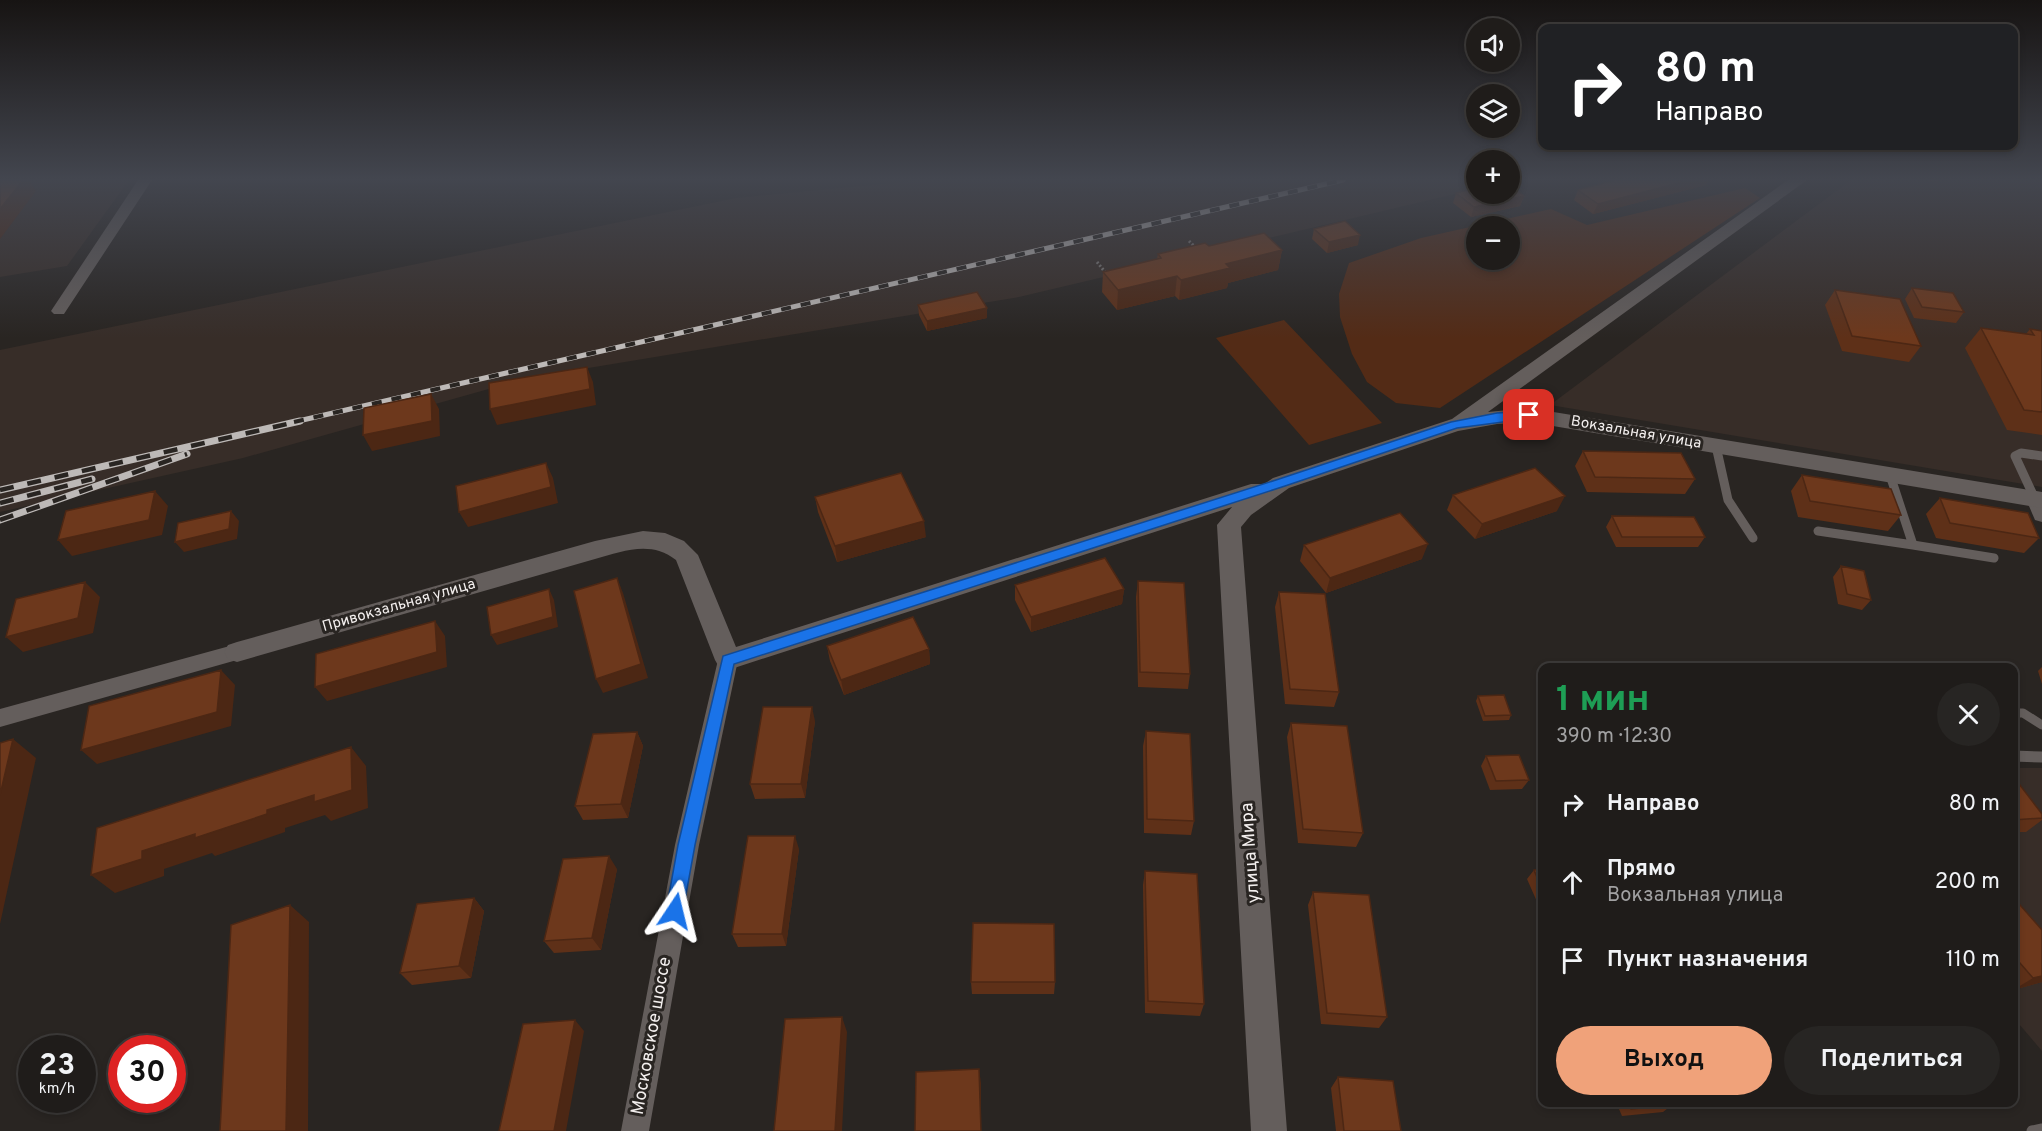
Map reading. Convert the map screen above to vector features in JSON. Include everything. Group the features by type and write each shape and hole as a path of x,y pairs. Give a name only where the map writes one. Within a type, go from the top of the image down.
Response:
{"street":[{"path":"59,311 110,233"},
{"path":"1455,425 1725,233"},
{"name":"Вокзальная улица","path":"1232,574 1229,525 1243,509 1281,483 1455,425 1497,417 1529,415 1890,475 2040,505"},
{"path":"728,660 1281,483"},
{"path":"1175,517 1194,518 1213,526 1218,532 1232,574"},
{"name":"Привокзальная улица","path":"0,718 595,550 651,539 665,540 675,544 686,555 696,575 728,660"},
{"name":"улица Мира","path":"1232,574 1269,1131"},
{"name":"Московское шоссе","path":"635,1131 687,845 728,660"}],"lane":[{"path":"1716,446 1728,500 1753,538"},
{"path":"2040,505 2015,456 2021,453 2042,456"},
{"path":"1890,475 1913,545"},
{"path":"1818,531 1994,558"},
{"path":"2018,712 2023,713 2042,725"},
{"path":"2018,756 2042,757"},
{"path":"2032,1131 2042,1129"}],"path":[{"path":"1189,241 1197,250"},
{"path":"1097,262 1105,272"}],"shaded area":[{"path":"0,233 91,233 67,266 0,277"},
{"path":"568,233 1291,233 1019,297 528,378 243,458 0,512 0,350"},
{"path":"1444,233 1466,233 1466,270 1520,270 1520,233 1707,233 1440,408 1396,403 1367,382 1352,354 1340,317 1339,294 1349,263 1421,238"},
{"path":"1780,233 2042,233 2042,487 1550,405"},
{"path":"1284,320 1382,423 1309,445 1216,338"},
{"path":"2018,768 2042,768 2042,1051 2018,1023"}],"building":[{"path":"1264,233 1282,250 1226,264 1230,268 1181,280 1177,276 1118,290 1103,272 1161,258 1158,254 1205,243 1209,246"},
{"path":"1318,233 1358,233 1360,235 1329,242"},
{"path":"1912,288 1953,293 1964,312 1922,307"},
{"path":"1835,290 1900,299 1921,346 1852,336"},
{"path":"977,292 987,308 927,321 918,305"},
{"path":"1981,328 2034,335 2030,329 2042,331 2042,412 2024,410"},
{"path":"587,367 590,389 490,409 489,383"},
{"path":"431,394 432,421 363,435 364,408"},
{"path":"1583,451 1681,453 1695,479 1595,477"},
{"path":"546,463 551,487 459,512 456,486"},
{"path":"1535,468 1565,496 1482,524 1453,495"},
{"path":"901,473 924,521 835,546 815,497"},
{"path":"1802,475 1891,489 1901,515 1810,501"},
{"path":"155,491 149,520 58,540 66,511"},
{"path":"1940,498 2028,513 2039,538 1950,523"},
{"path":"231,511 229,529 175,542 178,523"},
{"path":"1400,513 1428,544 1330,578 1304,545"},
{"path":"1612,516 1694,517 1705,537 1622,537"},
{"path":"1105,558 1124,589 1031,617 1015,585"},
{"path":"1841,566 1864,571 1871,600 1847,594"},
{"path":"617,578 641,664 596,679 574,591"},
{"path":"1138,581 1184,583 1190,674 1140,672"},
{"path":"85,582 78,618 6,637 16,599"},
{"path":"549,589 553,617 491,635 487,607"},
{"path":"1279,592 1325,594 1339,692 1290,689"},
{"path":"913,617 929,649 841,680 827,646"},
{"path":"435,621 437,652 315,687 316,654"},
{"path":"221,670 217,712 81,750 89,706"},
{"path":"1504,695 1511,715 1485,716 1478,696"},
{"path":"763,707 812,707 801,784 750,784"},
{"path":"1291,723 1347,726 1363,833 1303,829"},
{"path":"1146,731 1190,734 1194,821 1147,819"},
{"path":"637,732 621,804 575,806 593,734"},
{"path":"13,739 0,795 0,743"},
{"path":"351,747 352,790 314,802 314,795 267,810 267,814 195,838 195,834 142,851 142,859 91,875 97,828"},
{"path":"1519,755 1529,780 1496,781 1486,756"},
{"path":"2018,783 2042,814 2042,818 2018,820"},
{"path":"748,836 795,836 782,934 732,934"},
{"path":"609,856 592,938 544,941 563,859"},
{"path":"1145,871 1197,874 1204,1004 1148,1001"},
{"path":"1313,892 1369,895 1387,1017 1327,1013"},
{"path":"474,898 459,966 400,973 417,904"},
{"path":"2018,903 2042,930 2042,976 2033,978 2018,961"},
{"path":"290,905 286,1131 220,1131 231,925"},
{"path":"973,923 1054,924 1055,982 971,982"},
{"path":"842,1017 835,1131 774,1131 785,1019"},
{"path":"575,1020 554,1131 499,1131 523,1024"},
{"path":"979,1069 981,1131 915,1131 916,1072"},
{"path":"1338,1077 1393,1081 1401,1131 1344,1131"}],"railway":[{"path":"294,422 1114,233"},
{"path":"0,490 300,421"},
{"path":"0,520 187,454"},
{"path":"0,503 92,479"}],"route":[{"path":"675,911 687,845 728,660 1455,425 1497,417 1529,415"}]}
